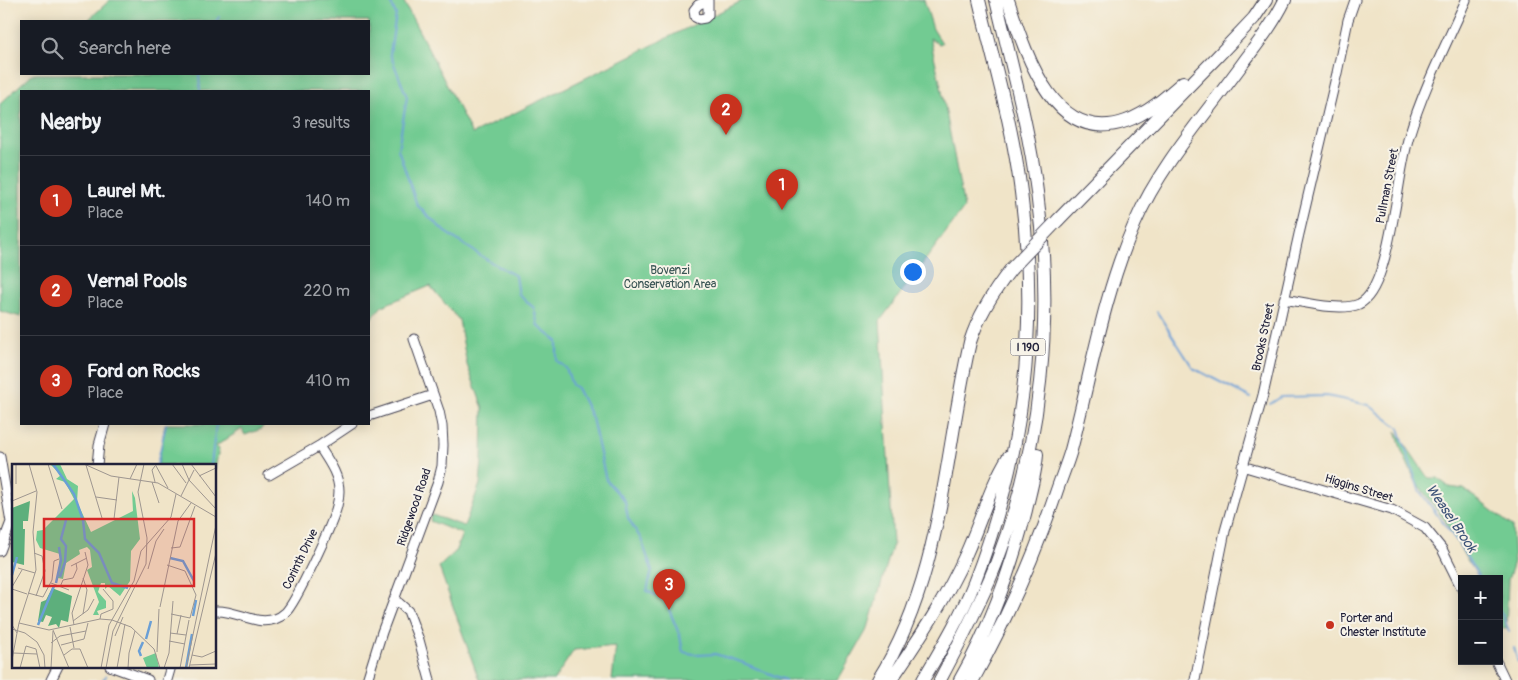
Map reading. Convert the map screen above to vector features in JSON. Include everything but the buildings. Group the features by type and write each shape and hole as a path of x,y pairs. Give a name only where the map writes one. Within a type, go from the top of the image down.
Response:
{"highway":[{"name":"I 190","path":"923,680 974,584 993,527 1015,447 1021,414 1027,352 1029,302 1026,238 1021,191 1010,131 979,0"},
{"name":"I 190","path":"940,680 985,589 1006,537 1029,455 1042,370 1045,301 1037,192 1015,81 996,0"},
{"path":"1008,0 1032,66 1046,90 1064,111 1086,122 1110,124 1134,118 1154,106 1217,57"},
{"path":"878,680 905,628 925,573 939,510 970,342 988,300 1011,269 1254,18 1266,0"},
{"path":"973,680 1004,621 1050,511 1070,451 1097,343 1120,262 1135,222 1154,186 1267,31 1285,0"},
{"path":"960,680 988,628 1013,561 1037,457 1036,417"},
{"path":"891,680 938,608 966,556 998,473 1015,447"}],"street":[{"name":"Brooks Street","path":"1195,680 1225,531 1263,395 1348,20 1355,0"},
{"name":"Pullman Street","path":"1284,299 1344,306 1360,303 1374,286 1388,247 1408,137 1423,97 1466,0"},
{"name":"Ridgewood Road","path":"367,680 382,632 438,482 442,466 442,426 439,411 414,339"},
{"path":"370,416 432,395"},
{"path":"97,464 104,425"},
{"path":"269,476 350,425"},
{"name":"Corinth Drive","path":"216,611 228,611 262,621 286,613 305,580 332,523 337,506 339,491 337,477 319,446"},
{"path":"0,457 12,524 0,551"},
{"name":"Higgins Street","path":"1242,466 1392,510 1425,528 1442,549 1458,581"},
{"path":"394,601 408,611 419,640 430,680"},
{"path":"1498,665 1505,680"},
{"path":"51,680 57,668"},
{"path":"115,668 148,680"}],"green space":[{"name":"Bovenzi Conservation Area","path":"110,0 403,0 472,134 744,0 924,0 933,29 942,43 939,44 930,38 964,208 880,321 893,544 868,628 838,680 612,680 616,646 574,650 554,680 479,680 439,567 455,552 462,534 430,521 432,515 464,526 480,484 483,408 467,365 459,320 430,286 382,306 370,320 370,90 20,90 20,317 0,311 0,104 31,75 370,75 370,20 88,20"},
{"path":"165,425 264,425 261,429 245,435 242,429 216,446 219,449 216,464 158,464"},
{"path":"1396,431 1429,478 1438,478 1449,487 1464,489 1512,526 1514,562 1508,580 1506,629 1503,628 1503,575 1477,575 1445,520 1416,482 1402,452"}],"waterway":[{"path":"389,0 396,14 390,54 407,97 398,149 417,205 445,232 516,276 519,295 534,308 538,326 557,341 557,361 566,368 572,385 577,388 592,418 606,480 625,501 628,518 641,539 652,570 647,591 665,600 680,636 683,652 699,655 715,654 741,662 785,680"},
{"path":"199,75 200,90"},
{"name":"Weasel Brook","path":"1157,312 1193,368 1251,398"},
{"name":"Weasel Brook","path":"1270,404 1281,397 1327,396 1369,405 1399,428 1419,490 1459,544 1478,575"},
{"path":"157,464 166,425"},
{"path":"211,464 216,425"},
{"name":"Weasel Brook","path":"1503,616 1509,631"},
{"name":"Weasel Brook","path":"1514,648 1518,662"},
{"path":"103,680 106,676"}],"place":[{"name":"Vernal Pools","path":"726,135"},
{"name":"Laurel Mt.","path":"782,210"},
{"name":"Ford on Rocks","path":"669,610"},
{"name":"Porter and Chester Institute","path":"1330,625"}]}
